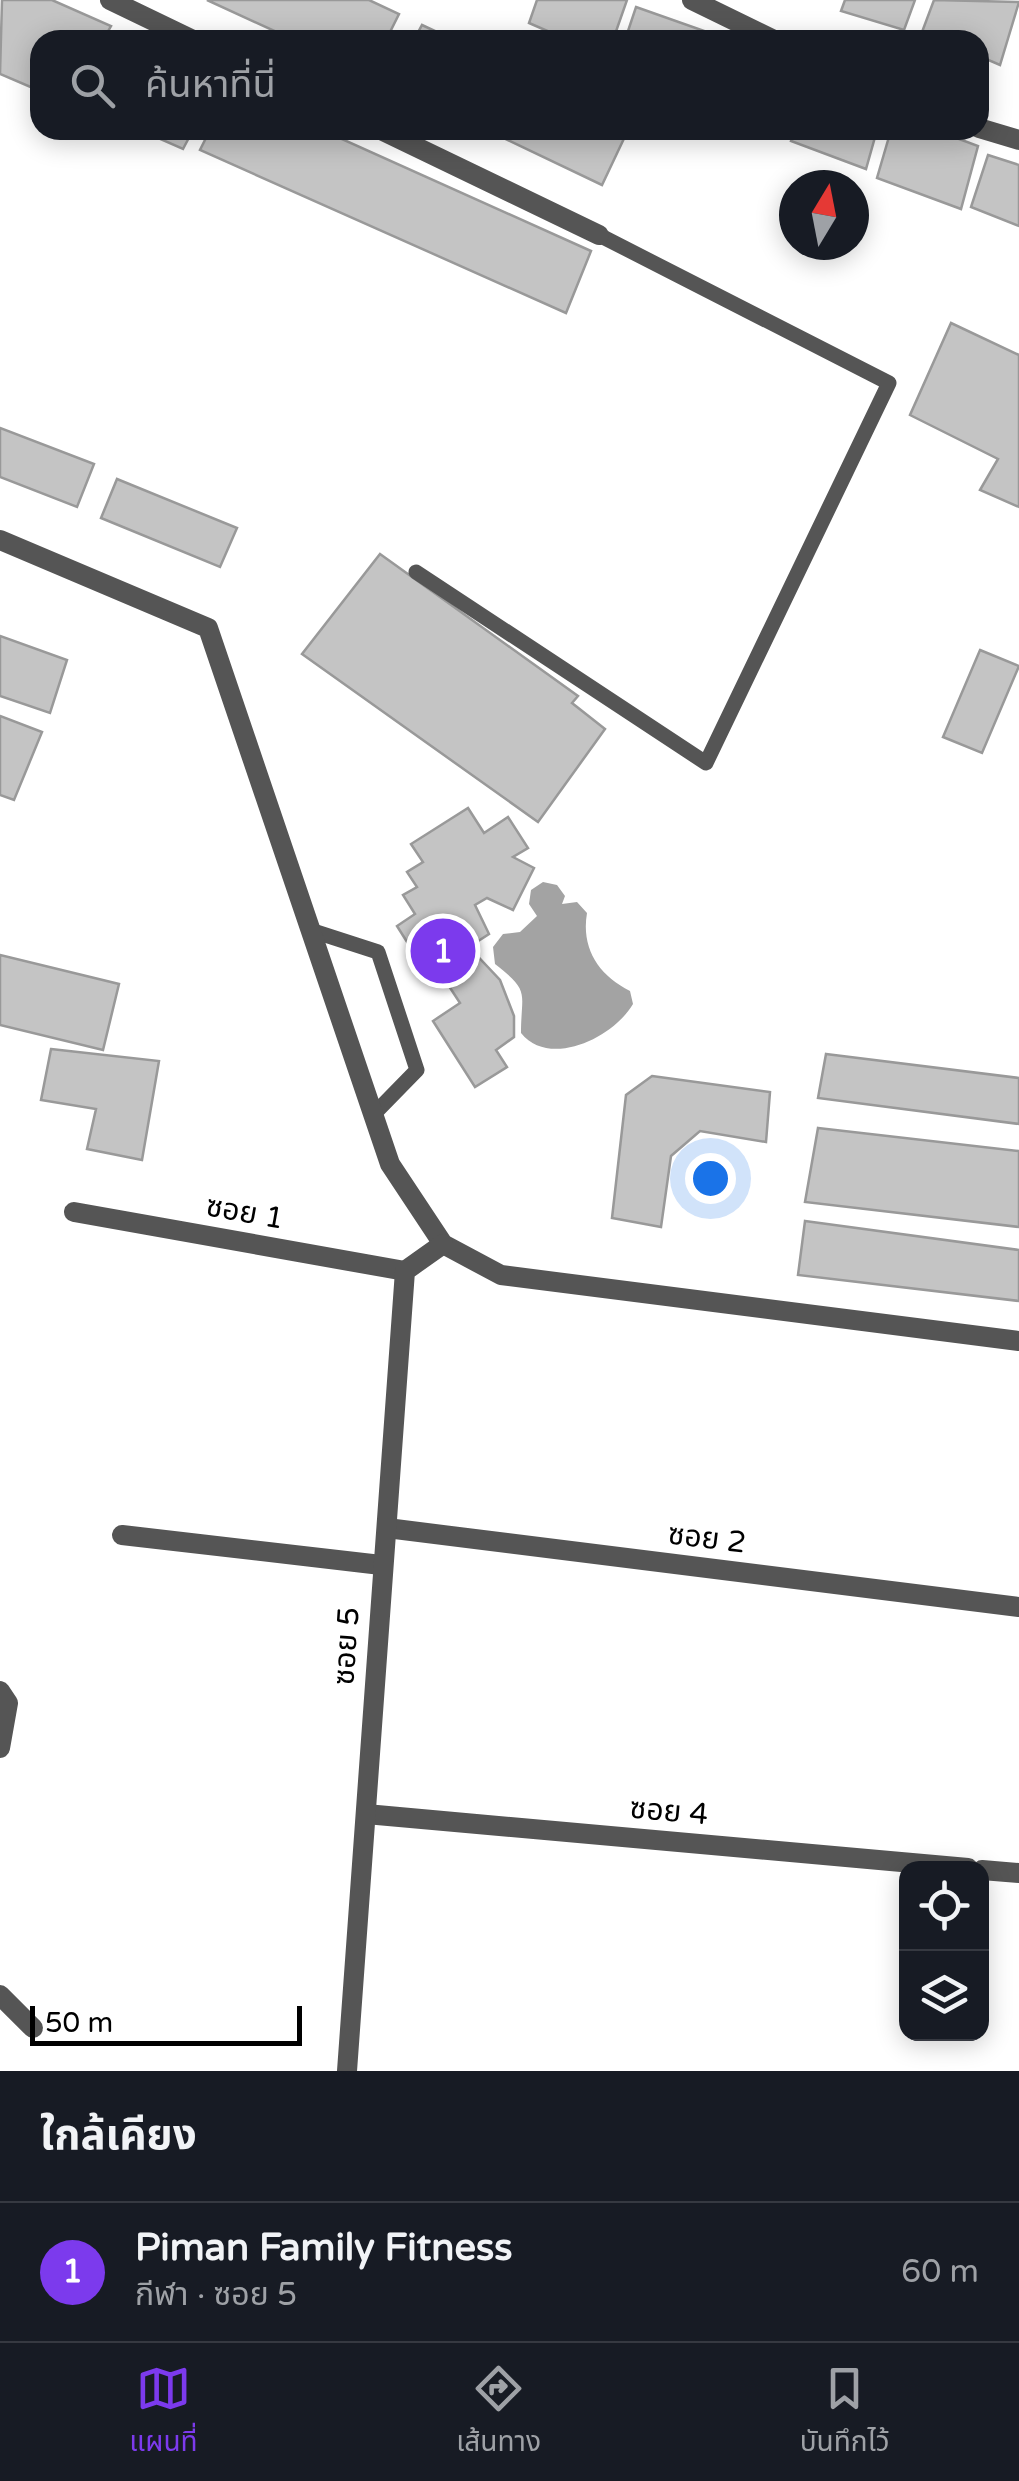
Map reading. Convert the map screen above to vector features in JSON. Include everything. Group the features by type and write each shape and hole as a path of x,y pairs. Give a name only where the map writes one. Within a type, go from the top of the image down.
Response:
{"street":[{"path":"110,0 173,30"},
{"path":"692,0 754,30"},
{"path":"989,131 1019,140"},
{"path":"402,140 600,235"},
{"path":"0,540 208,628 390,1164 443,1244 501,1276 1019,1341"},
{"name":"ซอย 1","path":"74,1212 406,1272"},
{"path":"406,1272 443,1244"},
{"name":"ซอย 5","path":"347,2071 406,1272"},
{"name":"ซอย 2","path":"387,1528 1019,1607"},
{"path":"122,1536 382,1565"},
{"path":"0,1691 8,1702 0,1748"},
{"name":"ซอย 4","path":"366,1814 899,1862"},
{"path":"989,1871 1019,1873"},
{"path":"0,1996 33,2028"}],"lane":[{"path":"416,572 706,764 889,383 600,235"},
{"path":"310,930 378,952 417,1070 373,1115"}],"shaded area":[{"path":"543,882 557,885 565,896 562,904 577,902 587,913 587,938 594,959 609,977 630,991 633,1004 612,1028 564,1048 533,1043 521,1033 522,994 495,964 493,947 503,934 520,932 537,916 529,904 531,890"}],"building":[{"path":"2,0 52,0 111,26 109,30 30,30 30,87 0,74"},
{"path":"207,0 369,0 399,14 391,30 272,30"},
{"path":"537,0 627,0 616,30 545,30 529,23"},
{"path":"845,0 915,0 904,30 841,11"},
{"path":"934,0 1019,2 1000,65 989,60 989,30 923,30"},
{"path":"636,7 701,30 628,30"},
{"path":"163,140 188,140 183,149"},
{"path":"205,140 344,140 591,251 566,313 200,150"},
{"path":"508,140 623,140 602,185"},
{"path":"791,140 874,140 866,169"},
{"path":"888,140 962,140 978,146 961,209 877,178"},
{"path":"988,155 1019,165 1019,226 971,207"},
{"path":"951,323 1019,355 1019,507 980,490 998,459 910,415"},
{"path":"0,428 94,464 77,507 0,477"},
{"path":"117,479 237,528 220,567 101,518"},
{"path":"380,554 578,696 572,703 605,729 538,822 302,654"},
{"path":"0,636 67,660 50,713 0,696"},
{"path":"980,650 1019,666 982,753 943,737"},
{"path":"0,716 42,732 14,800 0,795"},
{"path":"468,808 484,833 508,817 528,848 513,857 534,868 513,910 487,898 475,905 489,934 469,947 500,980 514,1016 514,1037 496,1050 507,1067 475,1087 433,1021 460,1003 428,954 419,961 397,926 415,914 403,895 417,887 407,872 423,862 411,844"},
{"path":"0,955 119,984 103,1050 0,1025"},
{"path":"51,1049 159,1061 142,1160 87,1149 96,1109 41,1100"},
{"path":"826,1054 1019,1078 1019,1124 818,1098"},
{"path":"652,1076 770,1092 766,1142 700,1131 671,1156 661,1227 612,1218 626,1095"},
{"path":"818,1128 1019,1151 1019,1227 805,1202"},
{"path":"805,1221 1019,1250 1019,1301 798,1275"}],"place":[{"name":"Piman Family Fitness","path":"443,951"}]}
